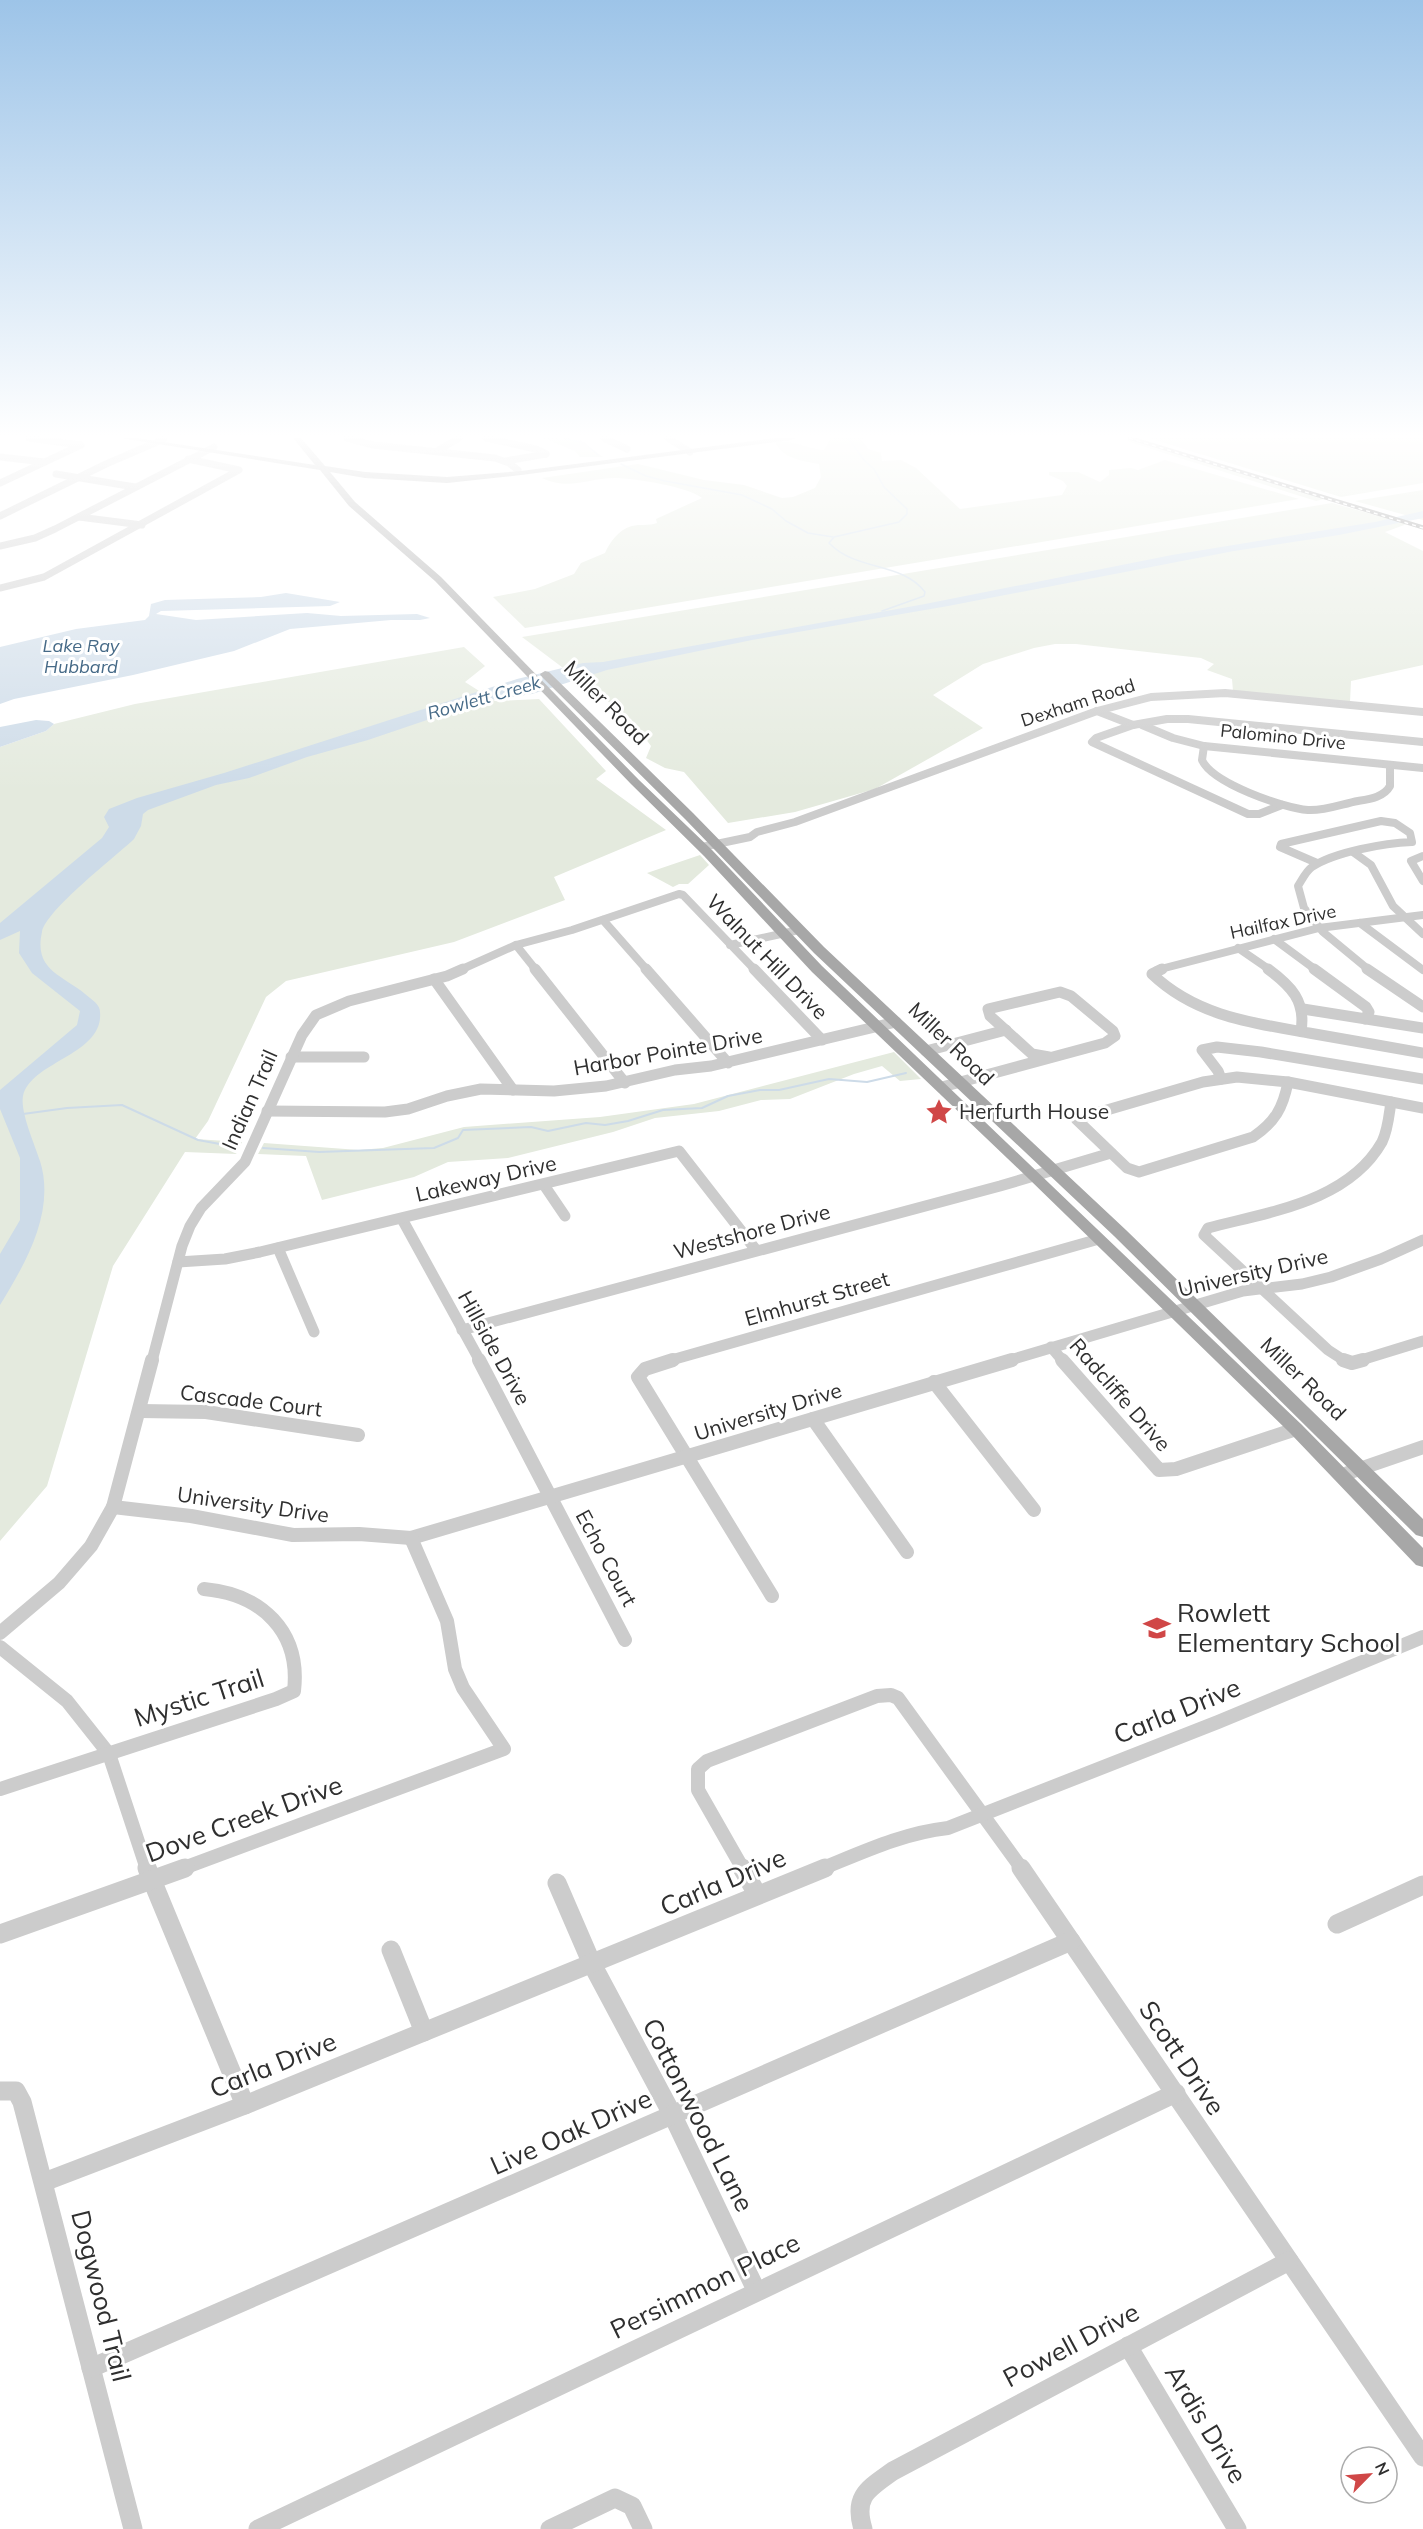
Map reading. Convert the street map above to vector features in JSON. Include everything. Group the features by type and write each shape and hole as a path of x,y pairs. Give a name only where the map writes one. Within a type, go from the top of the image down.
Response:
{"main road":[{"path":"410,556 460,601 634,782 706,843"},
{"path":"425,556 452,579"},
{"path":"460,601 474,599"},
{"name":"Miller Road","path":"479,621 511,637 648,778 782,934 878,1027 1004,1126 1053,1170 1362,1468 1423,1530"},
{"name":"Miller Road","path":"706,843 926,1051 988,1131 1296,1429 1423,1560"},
{"path":"988,1131 1004,1126"}],"street":[{"path":"0,588 44,577 84,556"},
{"path":"44,565 62,568"},
{"name":"Dexham Road","path":"706,843 750,837 757,832 795,822 1097,711 1160,696 1225,693 1423,712"},
{"name":"Palomino Drive","path":"1110,707 1173,738 1204,746 1423,768"},
{"name":"Palomino Drive","path":"1097,711 1133,725 1143,725"},
{"path":"1143,725 1167,719 1188,719 1423,742"},
{"path":"1133,725 1092,740 1092,742 1248,814 1258,814 1282,805"},
{"path":"1204,746 1201,756 1203,762 1214,773 1282,805 1312,810 1382,795 1390,786 1390,765"},
{"path":"1317,863 1280,847 1288,842 1381,821 1395,823 1410,833 1412,842 1392,843 1317,863 1302,876 1298,891 1304,909 1319,928 1351,958 1423,1008"},
{"path":"1353,852 1371,865 1387,898 1403,917 1423,934"},
{"path":"1423,856 1411,861 1423,881"},
{"name":"Indian Trail","path":"0,1633 59,1583 91,1546 113,1507 182,1246 196,1215 241,1167 308,1023 326,1010 363,996 459,971 516,945 603,920 672,895 679,894 686,898"},
{"name":"Walnut Hill Drive","path":"686,898 822,1040"},
{"name":"Hailfax Drive","path":"1301,1031 1240,1021 1203,1009 1167,987 1155,977 1153,972 1319,928 1423,915"},
{"path":"603,920 728,1063"},
{"path":"1360,923 1423,970"},
{"path":"730,945 799,930"},
{"path":"1274,939 1366,1006 1369,1012 1365,1019"},
{"path":"516,945 625,1083"},
{"path":"1238,948 1284,982 1296,995 1305,1016 1301,1031 1423,1053"},
{"path":"434,979 513,1089"},
{"path":"953,1088 1049,1057 1105,1043 1115,1036 1113,1031 1071,996 1060,992 988,1009 990,1016 1032,1054 1049,1057"},
{"path":"1303,1009 1423,1028"},
{"name":"Harbor Pointe Drive","path":"267,1111 385,1112 408,1109 467,1091 574,1089 625,1083 675,1070 728,1063 896,1022"},
{"path":"926,1051 1006,1030"},
{"path":"1221,1078 1202,1050 1217,1047 1261,1052 1423,1079"},
{"path":"291,1057 364,1057"},
{"path":"1288,1082 1278,1117 1267,1128 1240,1143 1139,1172 1127,1168 1077,1119 1221,1078 1253,1078 1288,1082 1423,1108"},
{"path":"1391,1102 1383,1140 1371,1159 1351,1178 1319,1195 1208,1228 1204,1232 1207,1239 1260,1288 1328,1350 1346,1362 1359,1362 1423,1341"},
{"name":"Lakeway Drive","path":"178,1262 225,1259 278,1248 679,1151 756,1250"},
{"name":"Westshore Drive","path":"462,1330 1035,1176 1111,1153"},
{"path":"544,1185 565,1216"},
{"name":"Hillside Drive","path":"402,1219 515,1426 549,1497"},
{"name":"Elmhurst Street","path":"686,1456 638,1377 645,1369 1100,1239"},
{"name":"University Drive","path":"113,1507 191,1516 293,1534 358,1534 411,1538 1051,1347 1260,1288 1304,1283 1405,1250 1423,1240"},
{"path":"278,1248 314,1332"},
{"name":"Radcliffe Drive","path":"1051,1347 1159,1470 1176,1469 1296,1429"},
{"path":"934,1382 1034,1510"},
{"name":"Cascade Court","path":"140,1411 206,1412 358,1435"},
{"path":"813,1419 907,1552"},
{"path":"1342,1475 1423,1447"},
{"path":"686,1456 772,1596"},
{"name":"Echo Court","path":"549,1497 625,1640"},
{"name":"Dove Creek Drive","path":"0,1934 504,1749 463,1688 455,1669 447,1621 411,1538"},
{"name":"Mystic Trail","path":"109,1754 294,1691 297,1678 292,1657 273,1618 264,1608 247,1599 220,1590 204,1589"},
{"name":"Carla Drive","path":"44,2182 245,2105 890,1841 922,1831 948,1828 1218,1722 1423,1637"},
{"path":"0,1647 67,1701 109,1754 151,1880 245,2105"},
{"name":"Scott Drive","path":"757,1894 698,1790 698,1768 706,1761 877,1696 891,1695 903,1703 984,1814 1423,2457"},
{"path":"0,1789 109,1754"},
{"name":"Cottonwood Lane","path":"557,1883 592,1964 672,2114 756,2290"},
{"path":"1337,1924 1423,1885"},
{"name":"Live Oak Drive","path":"91,2368 1071,1941"},
{"path":"391,1950 424,2032"},
{"name":"Dogwood Trail","path":"1,2091 16,2091 22,2102 133,2529"},
{"name":"Persimmon Place","path":"258,2529 756,2290 1176,2093"},
{"name":"Powell Drive","path":"863,2529 858,2516 858,2502 865,2492 893,2471 1289,2261"},
{"name":"Ardis Drive","path":"1128,2346 1237,2529"},
{"path":"550,2529 615,2498 632,2505 643,2529"}],"shaded area":[{"path":"598,556 957,556 525,628 493,597 535,589 574,574 581,563"},
{"path":"1012,556 1423,556 1423,665 1351,681 1350,702 1233,691 1232,679 1207,670 1214,664 1201,658 1076,644 1055,644 1034,648 983,664 933,695 983,728 875,789 795,812 728,823 684,772 665,768 646,758 651,746 631,719 522,637"},
{"path":"464,647 485,666 465,682 495,701 539,699 606,771 596,779 666,830 554,877 565,900 454,942 286,981 266,997 208,1121 195,1139 242,1142 236,1154 185,1152 113,1266 47,1486 0,1541 0,747 46,731 54,724 135,704"},
{"path":"700,855 709,865 688,884 673,887 647,873"},
{"path":"894,1052 921,1079 900,1081 882,1066 854,1074 790,1099 761,1100 719,1111 655,1118 613,1132 508,1158 448,1162 414,1177 322,1200 306,1156 258,1154 264,1143 359,1150 383,1148 464,1127 600,1117 694,1104"}],"water":[{"name":"Rowlett Creek","path":"1167,556 1208,556 948,606 752,640 607,670 532,694 483,701 368,740 307,757 249,778 216,785 148,810 143,814 141,826 134,839 55,911 46,922 42,932 40,945 42,956 47,964 94,1001 100,1012 98,1027 91,1038 80,1048 39,1074 29,1084 23,1096 26,1119 44,1180 44,1199 41,1218 28,1255 0,1305 0,1254 20,1220 20,1158 0,1109 0,1090 77,1025 80,1011 32,973 19,953 20,931 0,940 0,923 102,838 109,827 104,817 109,809 137,798 224,773 517,679 583,663 603,662 925,604"},
{"name":"Lake Ray Hubbard","path":"286,593 340,602 330,606 161,611 156,614 196,620 307,613 341,616 417,614 430,618 290,629 234,651 0,704 0,647 76,629 145,620 149,616 151,604 165,600 261,597"},
{"name":"Lake Ray Hubbard","path":"36,720 49,721 54,724 46,731 0,747 0,727"}],"waterway":[{"path":"847,556 904,575 925,592 924,596 882,611"},
{"path":"263,1148 319,1152 434,1148 458,1138 463,1130 531,1127 548,1131 586,1123 605,1125 628,1121 663,1110 702,1108 728,1096 760,1090 779,1090 829,1079 867,1082 906,1073"},
{"path":"23,1114 67,1108 122,1105 198,1140 236,1147"}],"place":[{"name":"Herfurth House","path":"939,1112"},
{"name":"Rowlett Elementary School","path":"1157,1628"}]}
